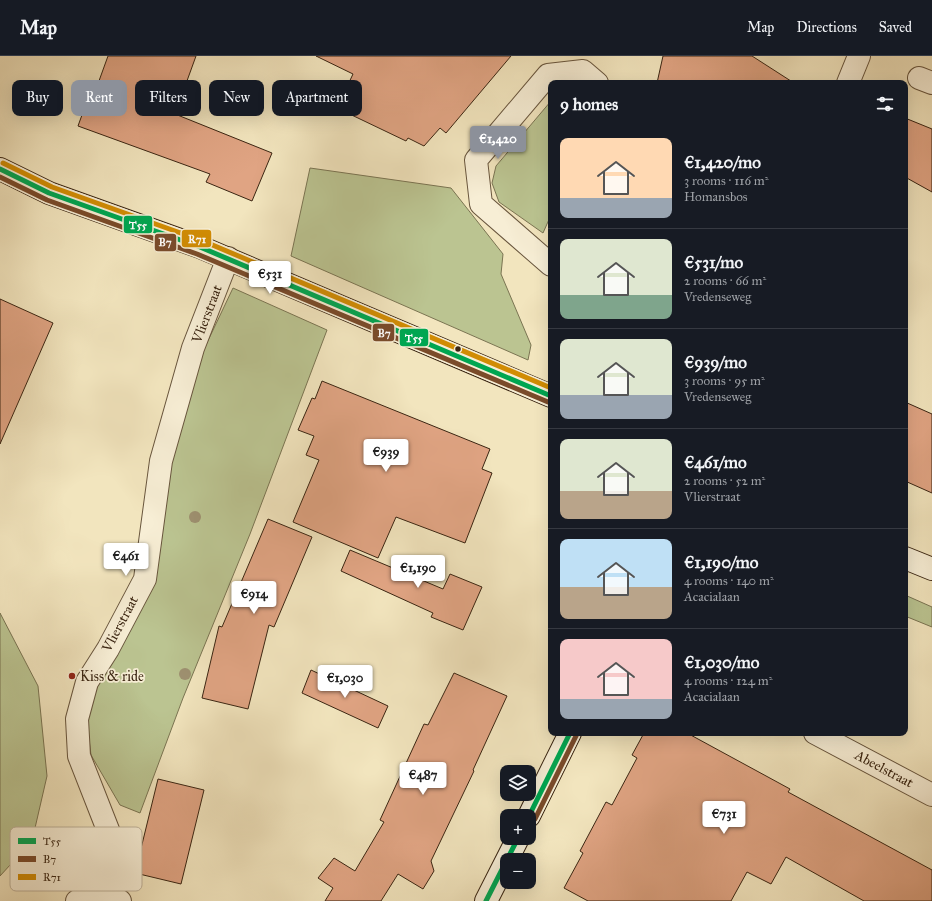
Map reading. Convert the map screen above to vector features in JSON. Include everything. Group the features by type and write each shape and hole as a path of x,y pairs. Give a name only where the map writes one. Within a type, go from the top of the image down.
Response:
{"street":[{"path":"849,80 859,56"},
{"path":"548,261 481,204 476,160 548,75 583,71 594,80"},
{"path":"0,169 49,193 228,258 548,395"},
{"name":"Vlierstraat","path":"107,827 79,756 76,719 87,682 108,649 145,579 161,461 194,348 228,258"},
{"path":"908,559 932,569"},
{"path":"532,809 569,736"},
{"name":"Abeelstraat","path":"821,736 932,795"},
{"path":"486,901 514,845"},
{"name":"Vlierstraat","path":"99,895 100,891"},
{"path":"76,901 99,895 120,901"}],"green space":[{"path":"548,105 548,222 543,233 499,202 492,183 496,166"},
{"path":"310,168 451,188 503,254 501,274 531,345 528,360 291,256"},
{"path":"233,288 327,330 250,534 183,698 140,813 120,805 91,755 86,715 93,685 151,582 161,543 172,455 204,349"},
{"path":"908,596 932,607 932,627 908,617"},
{"path":"0,613 38,686 47,776 35,827 10,827 10,865 0,876"}],"building":[{"path":"108,56 196,56 187,80 135,80 135,116 180,116 272,153 252,201 206,182 210,174 78,126 82,116 127,116 127,80 99,80"},
{"path":"316,56 511,56 446,133 440,128 424,146 408,138 406,141 354,116 362,116 362,80 350,80 353,74"},
{"path":"663,56 752,56 789,80 658,80"},
{"path":"908,119 932,129 932,192 908,179"},
{"path":"0,299 53,323 0,444"},
{"path":"322,381 490,449 482,469 492,473 465,543 396,517 378,558 293,522 319,460 306,455 314,436 298,430 312,398 315,399"},
{"path":"908,403 932,414 932,493 908,482"},
{"path":"268,519 312,537 274,627 269,625 248,709 202,698 219,626 222,627"},
{"path":"350,550 443,589 450,574 482,587 463,630 431,617 433,613 341,571"},
{"path":"311,670 388,706 378,728 302,693"},
{"path":"454,673 507,696 473,770 474,771 431,861 434,871 423,889 398,874 381,901 325,901 333,888 318,878 334,858 355,871 384,822 380,820 424,724 428,725"},
{"path":"642,736 693,736 790,789 788,792 932,870 932,901 864,901 786,857 771,884 747,872 731,901 588,901 564,888 583,853 580,851 606,802 612,805 637,758 632,755"},
{"path":"158,779 204,790 181,884 142,875 142,844"}],"transit line":[{"name":"R71","path":"3,163 52,187 203,241 548,387"},
{"name":"T55","path":"0,169 49,193 200,247 548,395"},
{"name":"B7","path":"0,177 47,200 197,254 548,402"},
{"name":"T55","path":"532,809 569,736"},
{"name":"B7","path":"536,817 576,736"},
{"name":"T55","path":"486,901 514,845"}],"place":[{"name":"Kiss & ride","path":"72,676"}]}
